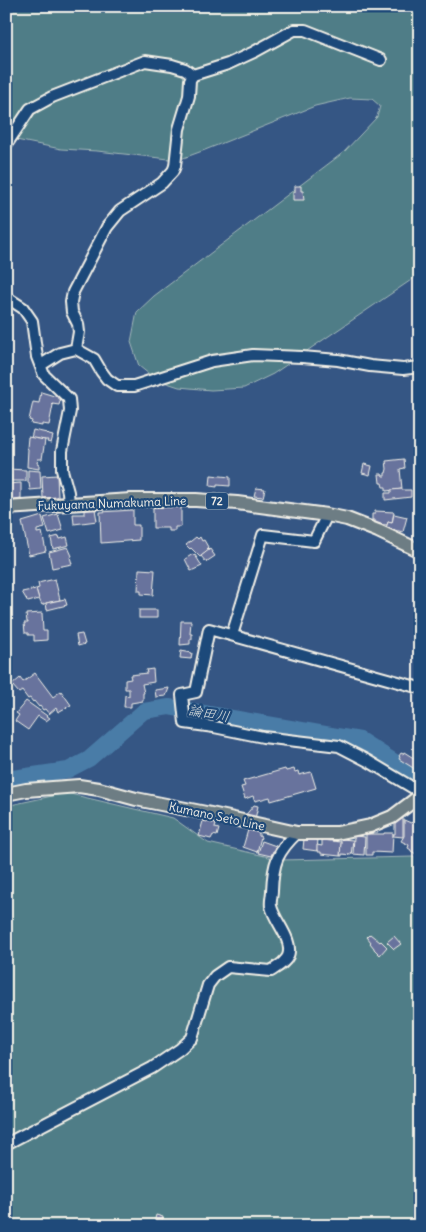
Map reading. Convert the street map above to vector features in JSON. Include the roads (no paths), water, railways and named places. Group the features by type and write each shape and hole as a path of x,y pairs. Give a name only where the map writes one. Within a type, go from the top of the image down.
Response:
{"main road":[{"name":"Fukuyama Numakuma Line","path":"6,508 131,500 237,502 347,519 420,551"},
{"name":"Kumano Seto Line","path":"6,794 26,790 79,786 298,833 337,833 370,826 392,818 420,796"}],"street":[{"path":"76,350 79,332 78,324 72,312 73,292 107,227 120,211 162,183 173,171 179,129 188,96 190,80 193,75 228,64 294,30 305,30 381,60"},
{"path":"6,145 30,109 52,97 146,61 172,65 185,69 193,75"},
{"path":"6,297 23,308 32,321 37,357 44,375 69,399 70,411 62,451 62,470 69,504"},
{"path":"41,365 60,353 76,350 94,359 107,379 117,386 134,386 212,361 253,355 338,360 370,366 403,369 420,367"},
{"path":"232,635 263,535 314,541 327,515"},
{"path":"420,688 209,629 196,692 182,696 185,723 214,726 263,737 339,746 420,792"},
{"path":"6,1144 152,1068 180,1049 192,1038 208,985 214,976 228,967 271,972 283,962 288,956 289,946 271,906 273,878 277,858 285,845 298,833"}],"waterway":[{"name":"論田川","path":"6,779 68,770 89,759 144,711 169,707 360,740 420,778"}]}
